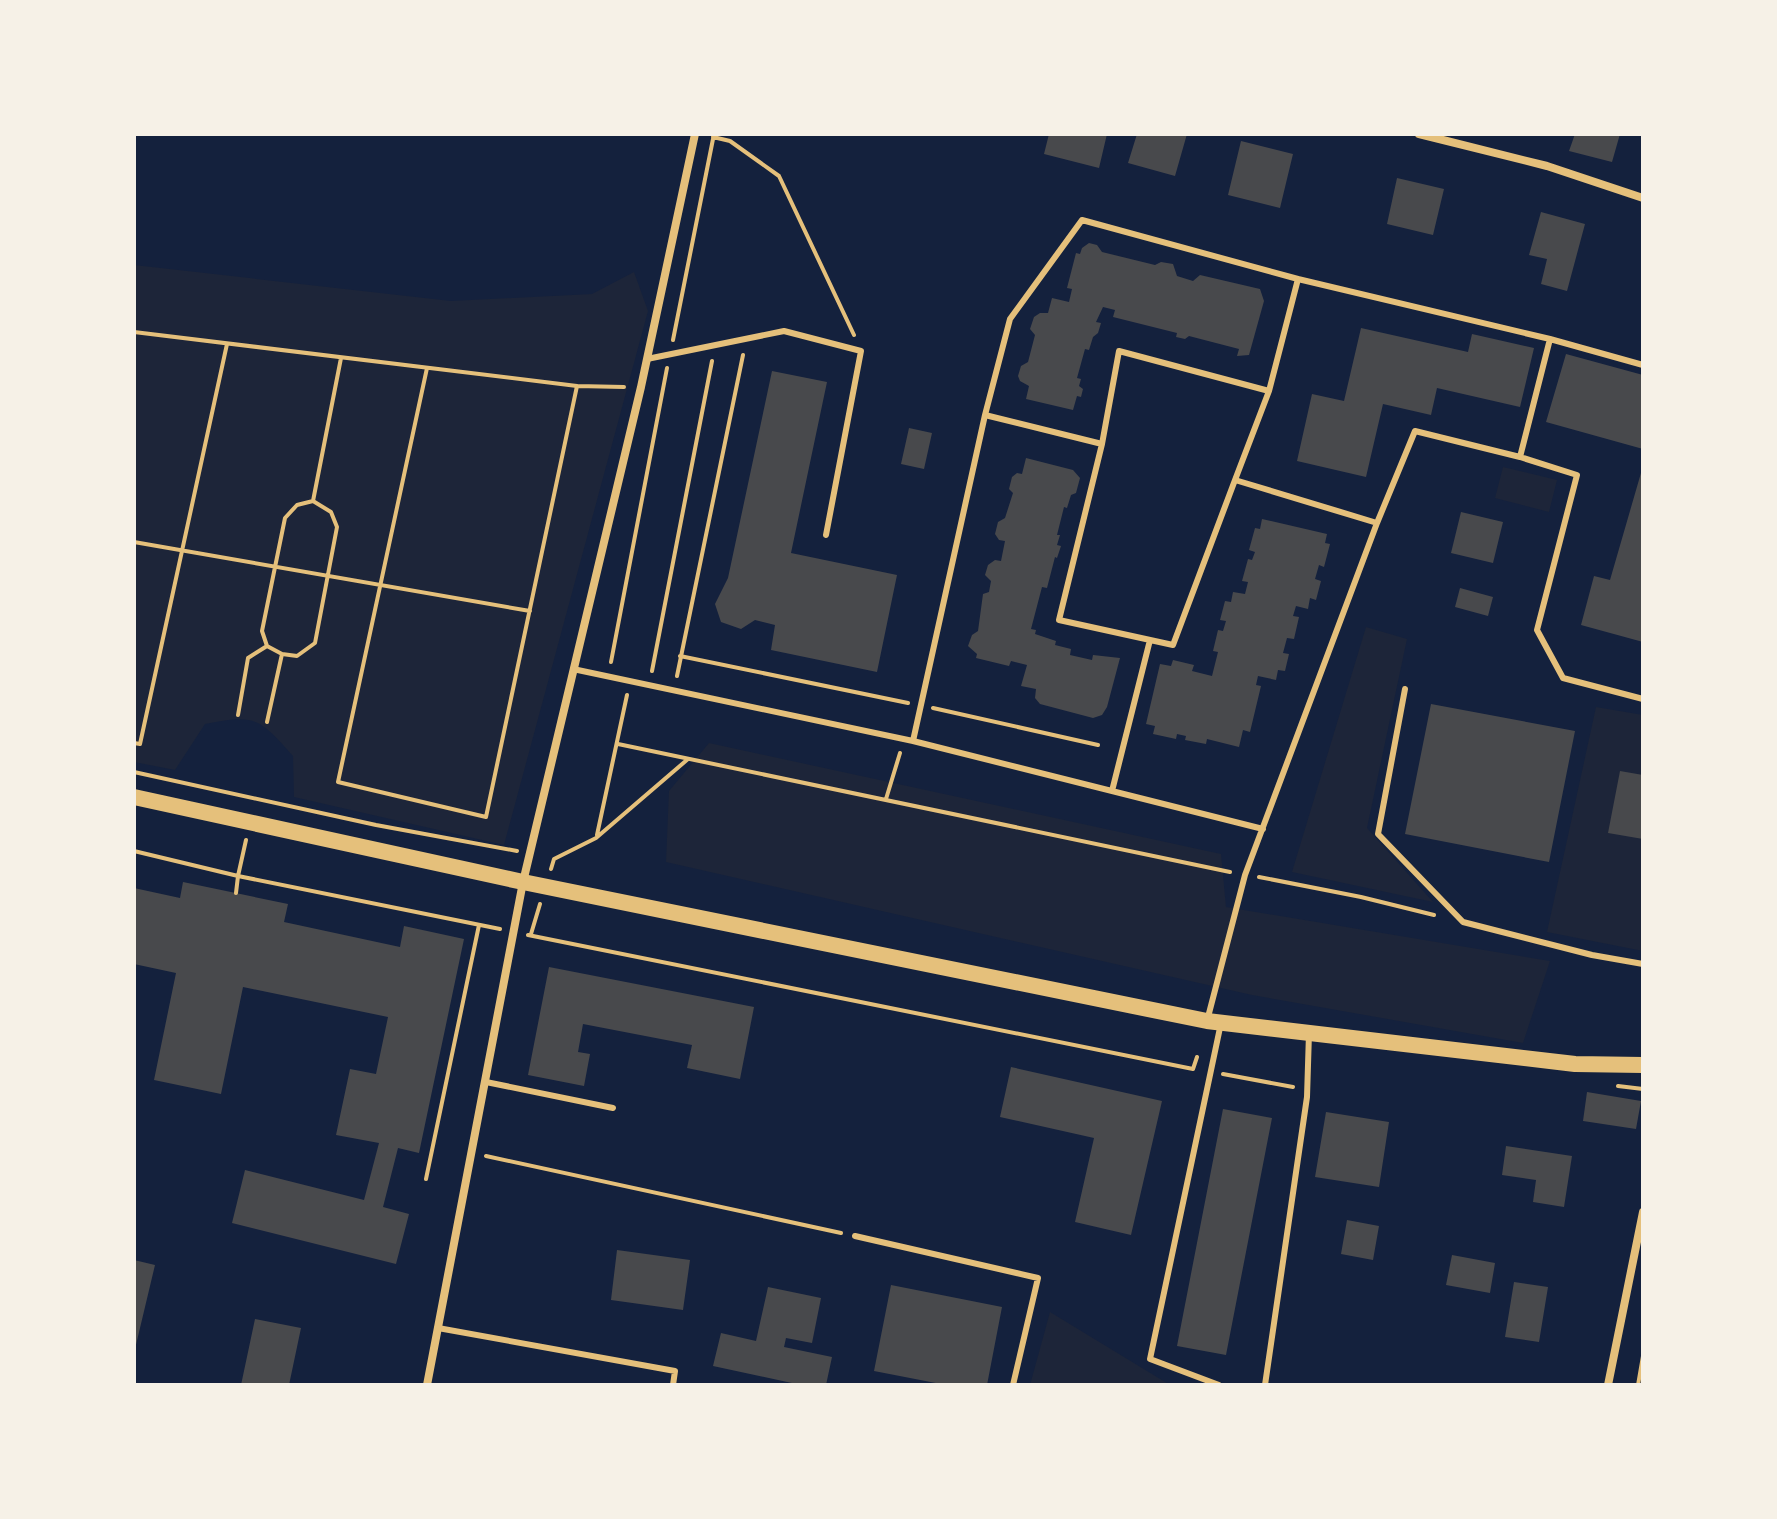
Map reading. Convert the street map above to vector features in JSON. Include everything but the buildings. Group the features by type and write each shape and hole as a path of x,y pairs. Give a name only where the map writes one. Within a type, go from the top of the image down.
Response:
{"main road":[{"path":"134,797 523,882 1214,1022 1575,1064 1643,1065"}],"street":[{"path":"427,1385 523,882 641,387 695,134"},
{"path":"1419,134 1547,166 1643,198"},
{"path":"1608,1385 1643,1212"}],"lane":[{"path":"913,741 985,415 1010,319 1082,220 1298,279 1550,339 1643,365"},
{"path":"1269,391 1119,351 1102,444 1059,620 1173,645 1269,391 1298,279"},
{"path":"647,359 784,331 861,351 826,535"},
{"path":"1520,457 1550,339"},
{"path":"985,415 1102,444"},
{"path":"1219,1385 1150,1359 1210,1072 1214,1022 1245,875 1377,523 1415,431 1520,457 1577,475 1537,630 1563,678 1643,699"},
{"path":"1235,480 1377,523"},
{"path":"1112,791 1150,640"},
{"path":"572,668 913,741 1263,829"},
{"path":"1405,689 1378,834 1463,922 1592,955 1643,964"},
{"path":"1265,1385 1308,1090 1309,1033"},
{"path":"486,1082 613,1108"},
{"path":"855,1236 1038,1278 1013,1385"},
{"path":"438,1328 675,1371 673,1385"}],"path":[{"path":"608,676 714,136 730,141 779,176 861,351"},
{"path":"134,332 577,386 641,387"},
{"path":"674,690 746,337"},
{"path":"134,743 140,744 227,344"},
{"path":"649,685 714,347"},
{"path":"313,501 341,358"},
{"path":"427,368 338,782 486,817 577,386"},
{"path":"313,501 331,512 337,527 315,643 297,656 282,654 267,646 262,631 275,567 285,518 297,505 313,501"},
{"path":"134,542 530,611"},
{"path":"238,715 248,658 267,646"},
{"path":"267,722 282,654"},
{"path":"680,656 1098,745"},
{"path":"630,681 596,838 689,758"},
{"path":"886,800 904,740"},
{"path":"618,744 1361,897 1463,922"},
{"path":"134,772 376,825 554,859"},
{"path":"236,893 250,822"},
{"path":"134,851 238,876 1308,1090"},
{"path":"426,1179 479,925"},
{"path":"1193,1069 1214,1022"},
{"path":"472,1153 855,1236"},
{"path":"1638,1385 1643,1356"}],"shaded area":[{"path":"134,265 451,301 592,294 634,272 648,311 504,845 294,797 293,756 255,722 235,719 205,724 175,770 134,762"},
{"path":"1503,467 1557,480 1549,512 1495,498"},
{"path":"1366,627 1407,639 1367,828 1433,902 1292,872"},
{"path":"1596,707 1643,715 1643,951 1547,932"},
{"path":"709,743 1221,854 1226,907 1550,961 1523,1043 1252,995 666,862 669,791"},
{"path":"1050,1312 1170,1385 1030,1385"}]}
